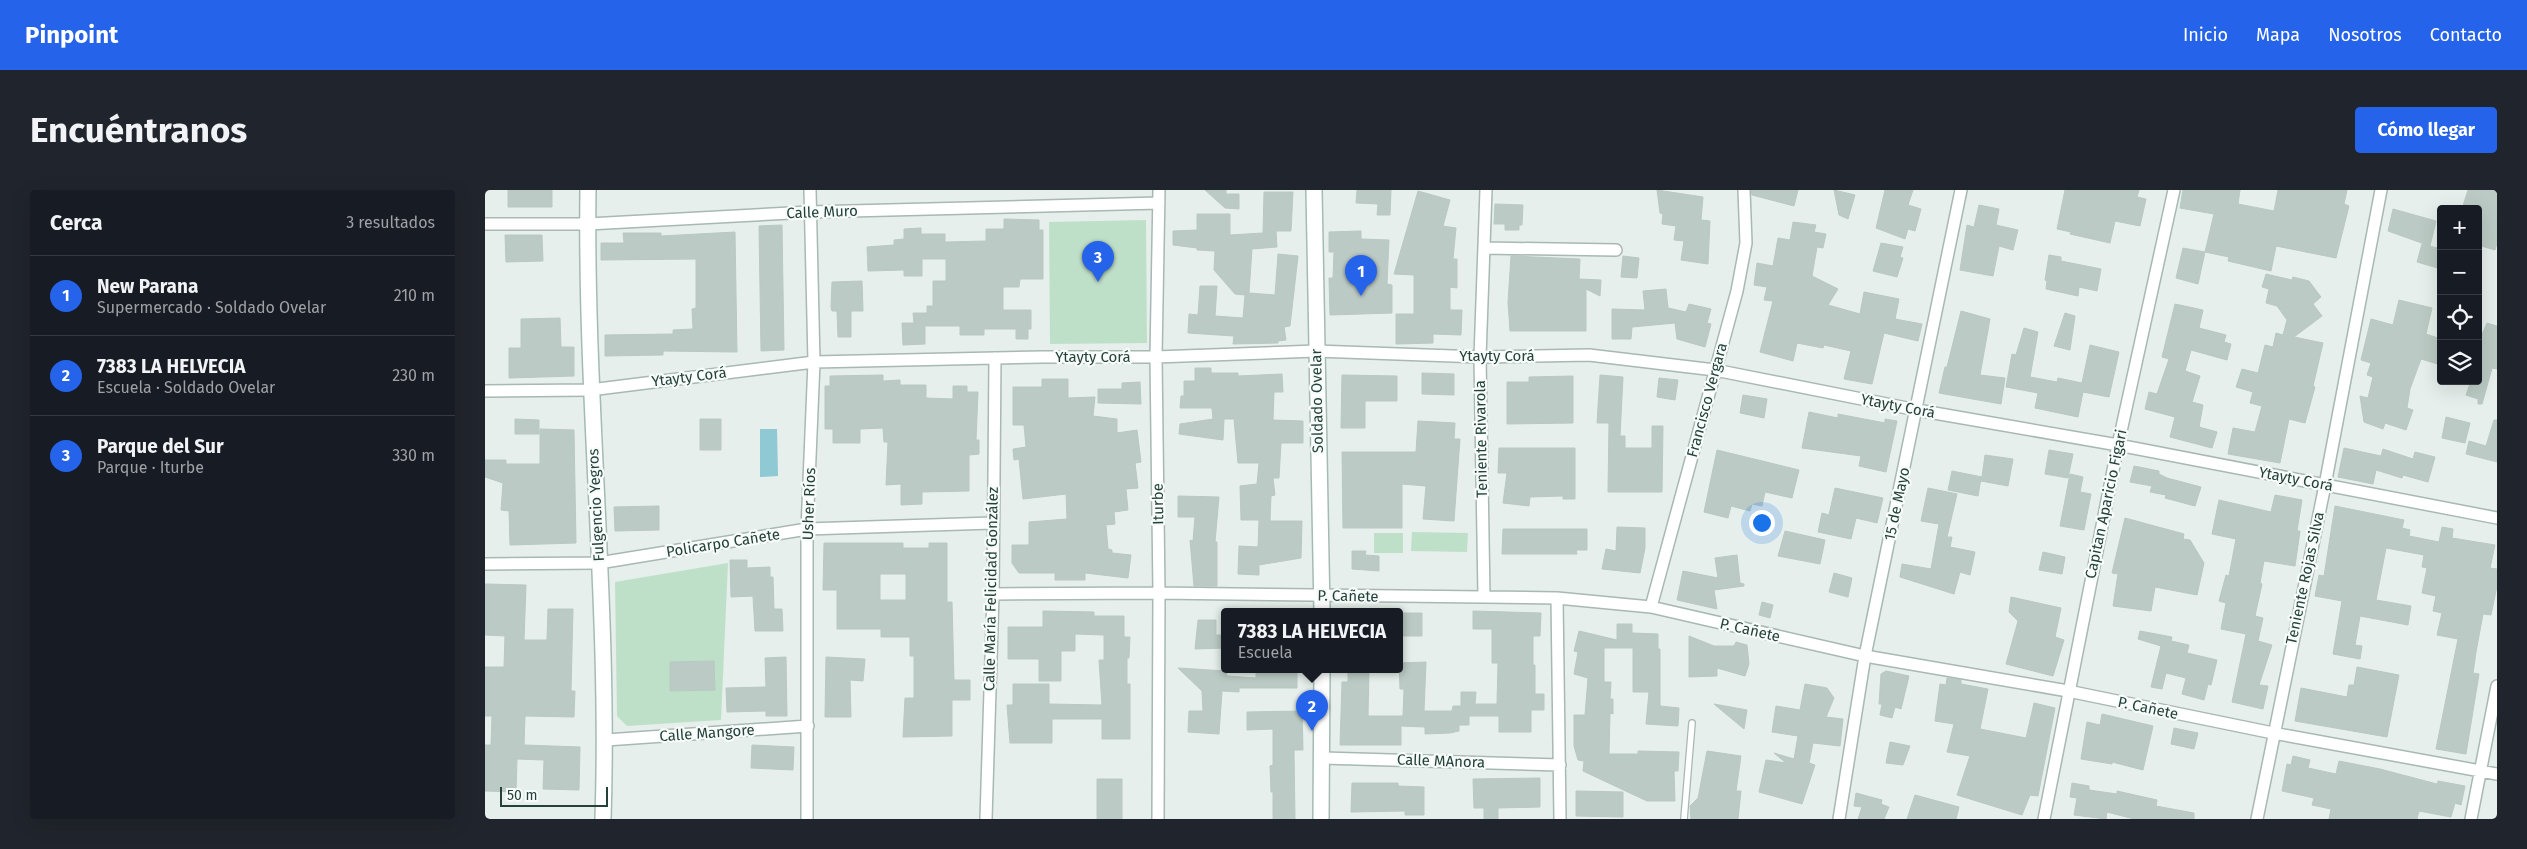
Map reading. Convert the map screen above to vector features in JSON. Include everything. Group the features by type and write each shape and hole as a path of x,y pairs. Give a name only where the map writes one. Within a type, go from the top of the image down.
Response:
{"street":[{"name":"Fulgencio Yegros","path":"588,190 590,390 606,740 603,819"},
{"name":"Usher Ríos","path":"807,819 807,529 814,362 810,190"},
{"name":"Iturbe","path":"1158,819 1159,592 1156,357 1159,190"},
{"name":"Soldado Ovelar","path":"1314,190 1322,608"},
{"name":"Teniente Rivarola","path":"1484,597 1480,357 1486,190"},
{"name":"Francisco Vergara","path":"1651,608 1737,291 1746,243 1744,190"},
{"name":"15 de Mayo","path":"1839,819 1865,656 1961,190"},
{"name":"Capitan Aparicio Figari","path":"2044,819 2118,445 2173,190"},
{"name":"Teniente Rojas Silva","path":"2257,819 2325,485 2381,190"},
{"name":"Calle Muro","path":"485,224 588,224 810,212 1159,203"},
{"path":"1484,248 1616,250"},
{"name":"Ytayty Corá","path":"485,391 590,390 814,362 1156,357 1316,351 1480,357 1589,355 1715,370 1917,410 2118,445 2497,518"},
{"name":"Calle María Felicidad González","path":"986,819 993,594 992,523 995,358"},
{"name":"Policarpo Cañete","path":"485,564 599,563 807,529 992,523"},
{"name":"P. Cañete","path":"993,594 1159,592 1322,596 1557,598 1651,608 1865,656 2068,691 2273,733 2497,774"},
{"path":"1557,598 1560,819"},
{"path":"1321,819 1323,758 1322,673"},
{"path":"2471,819 2497,686"},
{"name":"Calle Mangore","path":"606,740 808,726"},
{"name":"Calle MAnora","path":"1323,758 1560,765"}],"lane":[{"path":"1684,819 1692,723"}],"green space":[{"path":"1146,220 1147,343 1050,344 1049,222"},
{"path":"1412,532 1468,533 1467,552 1411,551"},
{"path":"1374,533 1403,533 1403,553 1374,553"},
{"path":"728,563 721,720 627,726 617,716 615,582"}],"water":[{"path":"760,429 777,429 778,476 760,477"}],"building":[{"path":"508,190 552,190 552,207 508,207"},
{"path":"1205,190 1226,190 1226,194 1239,194 1239,209 1225,208"},
{"path":"1357,190 1391,190 1390,215 1377,215 1378,204 1356,203"},
{"path":"1657,190 1703,197 1701,220 1710,221 1708,264 1681,260 1684,241 1674,240 1676,226 1662,224 1663,214 1660,213"},
{"path":"1751,190 1798,190 1794,206 1752,195"},
{"path":"1834,190 1855,195 1848,219 1839,215"},
{"path":"1885,190 1913,190 1908,205 1921,209 1915,231 1908,229 1905,239 1876,228"},
{"path":"2065,190 2139,190 2137,197 2146,199 2140,226 2115,221 2110,243 2070,234 2071,232 2057,229"},
{"path":"2183,190 2240,190 2238,204 2274,211 2278,190 2347,190 2344,204 2349,206 2336,258 2276,246 2271,271 2228,261 2229,257 2205,252 2214,214 2180,208"},
{"path":"2468,190 2497,190 2497,243 2495,250 2482,246 2482,205 2463,205"},
{"path":"1418,191 1450,200 1443,226 1456,228 1453,259 1457,259 1457,288 1450,287 1450,310 1462,310 1461,335 1433,334 1433,343 1396,344 1396,314 1414,314 1414,275 1394,274"},
{"path":"1264,192 1293,192 1291,231 1276,231 1277,247 1252,249 1249,293 1275,295 1278,254 1298,256 1290,326 1284,327 1286,340 1278,341 1278,343 1233,344 1234,336 1188,333 1189,314 1198,315 1200,286 1217,286 1215,316 1243,318 1245,295 1235,294 1214,270 1215,251 1197,250 1197,248 1173,245 1173,231 1197,230 1197,214 1230,214 1230,235 1263,233"},
{"path":"1495,204 1523,205 1522,225 1519,225 1519,230 1505,230 1505,224 1494,224"},
{"path":"1979,205 1999,209 1996,225 2018,230 2013,250 1999,246 1993,276 1960,270 1967,225 1974,227"},
{"path":"2393,209 2436,221 2430,246 2388,231"},
{"path":"1004,219 1039,220 1039,230 1043,230 1043,279 1020,279 1019,287 1003,287 1003,310 1031,310 1031,329 1028,329 1028,339 1016,339 1016,329 984,329 984,335 960,335 960,326 925,326 925,344 903,345 902,323 914,323 913,313 927,313 927,306 933,306 933,281 946,281 946,259 922,259 922,276 904,276 904,270 868,271 867,247 894,245 894,240 904,239 904,229 921,228 921,234 945,234 945,242 986,241 986,229 1004,229"},
{"path":"1793,222 1816,225 1814,232 1826,234 1823,248 1817,247 1812,276 1838,289 1828,305 1860,314 1864,292 1899,299 1895,319 1922,324 1918,341 1884,333 1872,384 1844,379 1851,351 1824,345 1823,348 1797,343 1793,361 1760,352 1773,301 1764,300 1767,287 1754,285 1757,263 1773,266 1778,238 1790,240"},
{"path":"782,225 784,350 761,351 759,226"},
{"path":"1361,231 1361,239 1389,240 1387,284 1392,285 1392,313 1330,315 1329,278 1333,278 1334,252 1329,252 1329,232"},
{"path":"735,232 737,352 663,351 663,355 605,356 605,335 673,334 673,330 693,329 692,309 696,308 696,259 601,260 601,243 624,243 623,233 661,233 661,236"},
{"path":"505,235 542,235 543,261 506,262"},
{"path":"1881,243 1903,247 1900,257 1903,258 1897,277 1873,271"},
{"path":"2422,244 2437,248 2437,268 2417,262"},
{"path":"2183,248 2205,252 2198,284 2176,278"},
{"path":"2049,255 2061,257 2061,261 2101,269 2097,291 2079,287 2078,296 2046,289 2047,281 2045,280"},
{"path":"1511,256 1580,259 1579,279 1601,280 1600,296 1586,289 1586,331 1510,331 1508,302"},
{"path":"1623,256 1639,258 1637,278 1621,277"},
{"path":"2266,274 2292,280 2293,277 2309,281 2321,297 2313,304 2322,316 2294,337 2323,343 2313,386 2315,387 2305,423 2289,419 2280,463 2228,454 2233,428 2255,432 2262,406 2250,403 2253,392 2236,387 2242,369 2258,373 2265,345 2273,347 2276,333 2283,335 2287,320 2277,306 2266,303 2269,289 2262,287"},
{"path":"862,281 863,311 851,311 851,337 838,337 837,311 832,311 831,307 832,282"},
{"path":"1666,289 1668,308 1686,312 1689,304 1711,309 1707,323 1711,324 1705,347 1677,339 1675,323 1632,327 1631,339 1612,339 1612,309 1645,310 1643,291"},
{"path":"2399,300 2432,308 2426,334 2437,338 2437,364 2421,359 2410,389 2407,408 2413,410 2406,430 2385,423 2383,429 2364,422 2360,396 2368,398 2373,377 2367,375 2371,363 2361,360 2371,319 2393,325"},
{"path":"2175,304 2203,310 2199,328 2226,335 2224,342 2231,344 2227,360 2191,350 2185,371 2200,376 2192,402 2203,405 2199,427 2217,432 2212,448 2170,437 2175,417 2145,409 2149,392 2157,394 2169,359 2162,357"},
{"path":"1961,311 1990,319 1980,375 2005,378 2001,404 1939,393"},
{"path":"2065,313 2075,316 2070,350 2054,346"},
{"path":"560,318 561,347 574,347 574,376 509,378 509,348 521,348 521,319"},
{"path":"2487,323 2497,326 2497,369 2492,368 2482,404 2478,404 2478,399 2466,395 2470,385 2482,385 2482,335"},
{"path":"2024,328 2038,332 2030,377 2057,382 2058,378 2082,383 2090,345 2119,352 2109,397 2083,392 2078,417 2035,408 2038,393 2006,387 2012,354 2016,355"},
{"path":"1195,368 1211,368 1211,373 1238,373 1238,376 1282,374 1283,392 1274,392 1273,420 1303,421 1303,443 1281,443 1279,478 1273,478 1275,495 1271,496 1270,521 1302,521 1301,558 1259,565 1259,575 1238,574 1239,546 1258,547 1259,520 1241,520 1240,486 1257,484 1259,463 1238,463 1234,419 1224,419 1223,440 1179,434 1180,424 1213,419 1212,408 1180,408 1181,396 1184,396 1184,381 1195,381"},
{"path":"1422,373 1454,374 1454,395 1422,394"},
{"path":"883,375 883,381 900,380 900,385 926,385 926,398 953,399 953,386 967,386 967,392 978,392 976,440 979,440 979,454 969,455 969,491 922,492 922,504 901,505 901,484 886,485 888,442 884,442 883,428 860,429 860,443 833,443 833,429 825,429 825,386 830,386 830,376"},
{"path":"1342,375 1397,376 1397,401 1365,401 1365,428 1341,428"},
{"path":"1600,375 1623,377 1620,436 1625,436 1625,448 1652,448 1652,426 1663,426 1662,492 1608,492 1609,423 1597,423"},
{"path":"1573,376 1573,423 1507,424 1507,382 1529,382 1529,377"},
{"path":"1659,378 1678,380 1675,400 1657,397"},
{"path":"1042,379 1068,379 1068,398 1095,397 1093,416 1117,419 1117,433 1137,430 1141,462 1135,463 1138,488 1126,489 1128,510 1114,512 1115,524 1106,525 1108,549 1112,550 1112,553 1131,555 1128,578 1085,573 1085,580 1055,580 1055,573 1019,573 1012,563 1012,545 1029,545 1029,522 1067,519 1066,494 1023,499 1019,459 1014,460 1013,449 1026,447 1024,425 1013,425 1013,387 1042,387"},
{"path":"1140,382 1141,404 1098,403 1098,389 1122,389 1122,383"},
{"path":"1743,395 1767,399 1764,418 1740,413"},
{"path":"1809,412 1838,418 1838,414 1885,423 1885,419 1897,421 1886,472 1859,466 1861,456 1802,448"},
{"path":"2446,417 2470,423 2465,443 2442,438"},
{"path":"515,419 539,420 539,434 515,434"},
{"path":"700,419 721,419 721,450 700,450"},
{"path":"2494,420 2497,420 2497,462 2466,454 2469,441 2486,446"},
{"path":"1418,421 1455,423 1454,439 1460,439 1454,521 1423,519 1426,486 1402,484 1402,528 1343,528 1342,452 1416,452"},
{"path":"540,429 574,430 576,543 510,545 509,511 501,510 503,483 485,477 485,460 506,460 506,464 540,464"},
{"path":"1499,448 1575,448 1575,499 1563,499 1563,496 1530,497 1529,506 1503,503 1507,473 1498,473"},
{"path":"2344,448 2381,456 2383,449 2413,459 2415,452 2435,457 2428,482 2403,475 2402,478 2376,470 2373,484 2338,477"},
{"path":"1717,450 1799,470 1792,498 1765,492 1762,506 1752,504 1750,511 1731,506 1728,518 1704,512"},
{"path":"2049,450 2073,454 2068,478 2045,474"},
{"path":"1985,455 2013,459 2008,486 1981,481 1981,478 1978,496 1948,490 1952,471 1982,477"},
{"path":"2134,466 2159,471 2159,474 2167,478 2201,487 2195,506 2165,498 2166,495 2150,492 2152,486 2130,482"},
{"path":"2070,474 2083,477 2080,492 2091,494 2084,530 2060,526"},
{"path":"1835,488 1883,498 1877,523 1856,518 1851,539 1818,532 1822,513 1829,515"},
{"path":"1928,488 1957,494 1947,537 1952,537 1950,547 1975,552 1970,575 1960,572 1954,594 1900,577 1902,564 1931,569 1939,524 1921,521"},
{"path":"2275,495 2302,500 2297,531 2300,531 2295,566 2264,561 2260,583 2262,584 2255,616 2263,618 2258,641 2272,645 2259,685 2268,686 2263,709 2232,702 2246,634 2221,629 2226,603 2219,601 2226,575 2229,576 2236,539 2212,534 2219,500 2271,512"},
{"path":"1178,496 1219,497 1215,542 1217,542 1217,586 1194,586 1190,540 1193,541 1195,517 1178,517"},
{"path":"659,506 659,530 615,531 614,507"},
{"path":"2335,506 2404,520 2402,528 2410,530 2409,536 2439,542 2442,527 2453,529 2452,538 2495,545 2490,568 2497,569 2497,586 2491,615 2483,614 2473,673 2479,674 2466,754 2436,749 2458,639 2437,635 2442,613 2433,611 2436,596 2422,593 2427,568 2422,567 2424,555 2386,548 2376,600 2411,606 2408,625 2360,616 2355,645 2362,646 2360,659 2333,654 2342,601 2315,596 2319,575 2324,576"},
{"path":"2125,518 2184,534 2183,539 2190,540 2204,563 2197,595 2155,587 2151,611 2113,606 2118,574 2112,573"},
{"path":"1617,527 1645,528 1645,548 1640,573 1602,569 1606,549 1616,551"},
{"path":"1503,529 1587,529 1587,550 1576,550 1577,554 1502,554"},
{"path":"1785,531 1825,540 1820,564 1778,556"},
{"path":"824,543 903,543 903,548 929,548 929,543 947,543 947,602 952,602 954,680 970,680 970,700 952,700 952,736 903,737 905,698 914,698 914,656 910,656 910,637 881,637 881,629 837,629 837,590 823,590","holes":["880,574 906,574 906,600 880,600"]},
{"path":"1352,551 1366,551 1365,555 1379,556 1379,571 1352,569"},
{"path":"2043,552 2065,557 2062,574 2039,570"},
{"path":"1737,555 1740,583 1744,584 1744,586 1714,590 1717,609 1677,600 1683,571 1718,578 1715,558"},
{"path":"730,560 747,560 747,568 770,567 770,577 773,577 774,609 782,609 783,631 755,631 753,596 731,597"},
{"path":"1834,573 1852,578 1848,597 1829,592"},
{"path":"485,584 526,585 524,640 547,640 548,609 573,609 571,691 575,691 574,717 525,716 524,745 580,747 579,790 543,789 544,760 517,759 516,792 485,791 485,745 491,745 492,716 485,716 485,667 504,667 505,636 485,635"},
{"path":"2011,597 2061,608 2055,637 2064,640 2053,676 2006,664 2018,621 2009,612"},
{"path":"1762,602 1773,605 1770,618 1759,615"},
{"path":"1043,611 1094,612 1094,616 1124,616 1124,637 1130,637 1129,658 1127,658 1127,684 1130,684 1130,739 1102,739 1102,719 1052,719 1052,743 1010,743 1007,705 1013,705 1013,684 1049,684 1049,704 1102,705 1099,660 1104,660 1104,635 1075,634 1075,651 1061,651 1061,681 1039,681 1039,659 1008,659 1008,627 1043,627"},
{"path":"1473,611 1541,613 1540,636 1533,636 1533,665 1535,665 1535,694 1544,694 1544,710 1531,710 1531,732 1499,732 1499,716 1469,716 1469,725 1459,725 1459,731 1450,733 1425,734 1425,727 1401,726 1401,745 1340,745 1342,682 1348,682 1348,673 1369,673 1368,716 1403,716 1404,689 1400,689 1399,673 1403,673 1403,663 1426,662 1424,711 1452,711 1453,706 1461,706 1461,692 1476,692 1475,704 1497,704 1498,663 1492,663 1492,629 1473,629"},
{"path":"1403,613 1422,613 1422,636 1403,636"},
{"path":"1198,620 1216,620 1216,635 1221,635 1221,648 1195,649"},
{"path":"1617,624 1632,624 1632,633 1658,634 1658,649 1660,649 1660,706 1679,708 1678,726 1646,724 1649,692 1633,692 1633,648 1604,648 1604,682 1611,682 1610,699 1613,699 1613,714 1610,713 1609,754 1638,754 1638,751 1679,752 1678,771 1674,771 1675,801 1647,801 1583,771 1584,761 1578,760 1574,746 1574,715 1585,715 1588,678 1574,674 1578,652 1574,651 1579,631 1617,640"},
{"path":"2140,631 2172,637 2171,641 2189,645 2187,653 2217,660 2211,685 2208,684 2204,700 2182,694 2186,678 2166,673 2162,689 2151,687 2161,646 2138,639"},
{"path":"1689,636 1714,646 1734,646 1736,642 1747,645 1749,664 1745,676 1717,668 1717,676 1689,677"},
{"path":"786,657 787,716 766,716 766,711 727,712 726,688 766,687 765,658"},
{"path":"826,657 865,659 863,681 850,680 851,717 825,717"},
{"path":"714,661 715,690 670,691 670,662"},
{"path":"2357,667 2399,675 2387,737 2295,721 2301,688 2347,697 2349,685 2354,685"},
{"path":"1178,668 1221,671 1221,673 1226,673 1227,676 1256,678 1256,673 1297,673 1297,688 1239,688 1239,692 1222,691 1219,734 1188,732 1189,711 1203,711 1202,691"},
{"path":"1886,671 1909,676 1901,709 1895,707 1892,718 1880,715 1882,704 1879,704 1881,674"},
{"path":"1947,678 1961,680 1961,684 1988,689 1980,729 2026,738 2034,703 2055,708 2038,796 2030,795 2022,815 1957,795 1970,756 1947,752 1954,724 1935,721 1940,684 1946,685"},
{"path":"1805,684 1827,688 1834,698 1826,717 1843,719 1840,746 1813,743 1809,763 1815,765 1802,804 1759,792 1766,760 1786,763 1774,753 1794,759 1798,736 1772,732 1776,706 1800,710"},
{"path":"1714,704 1747,710 1744,729"},
{"path":"1302,711 1303,750 1294,750 1295,819 1273,819 1273,792 1271,792 1270,766 1273,765 1273,729 1247,730 1247,712"},
{"path":"2102,714 2153,726 2143,770 2112,762 2112,764 2081,759 2087,722 2100,725"},
{"path":"2174,728 2198,733 2194,749 2171,744"},
{"path":"1890,742 1910,746 1903,765 1886,763"},
{"path":"752,745 794,747 793,770 751,768"},
{"path":"1707,751 1741,756 1736,791 1741,791 1738,819 1691,819 1690,806 1698,798"},
{"path":"2293,756 2310,760 2308,768 2336,774 2339,761 2380,769 2437,784 2438,781 2465,786 2461,805 2455,803 2451,817 2419,811 2417,819 2329,819 2331,809 2312,805 2314,798 2282,791 2287,764 2291,765"},
{"path":"1540,778 1540,807 1498,808 1498,819 1484,819 1484,808 1474,808 1473,779"},
{"path":"1097,779 1122,779 1122,819 1097,819"},
{"path":"1352,783 1398,783 1398,786 1424,787 1424,815 1405,815 1405,811 1351,812"},
{"path":"2072,783 2089,786 2089,790 2117,794 2117,791 2157,800 2156,806 2194,813 2194,819 2134,819 2107,812 2106,819 2074,815 2077,798 2070,797"},
{"path":"1576,791 1623,792 1623,817 1576,816"},
{"path":"1856,793 1882,800 1881,804 1889,807 1884,819 1858,819 1862,807 1854,806"},
{"path":"1915,795 1959,807 1956,819 1907,819"}],"place":[{"name":"Parque del Sur","path":"1098,282"},
{"name":"New Parana","path":"1361,296"},
{"name":"7383 LA HELVECIA","path":"1312,731"}]}
